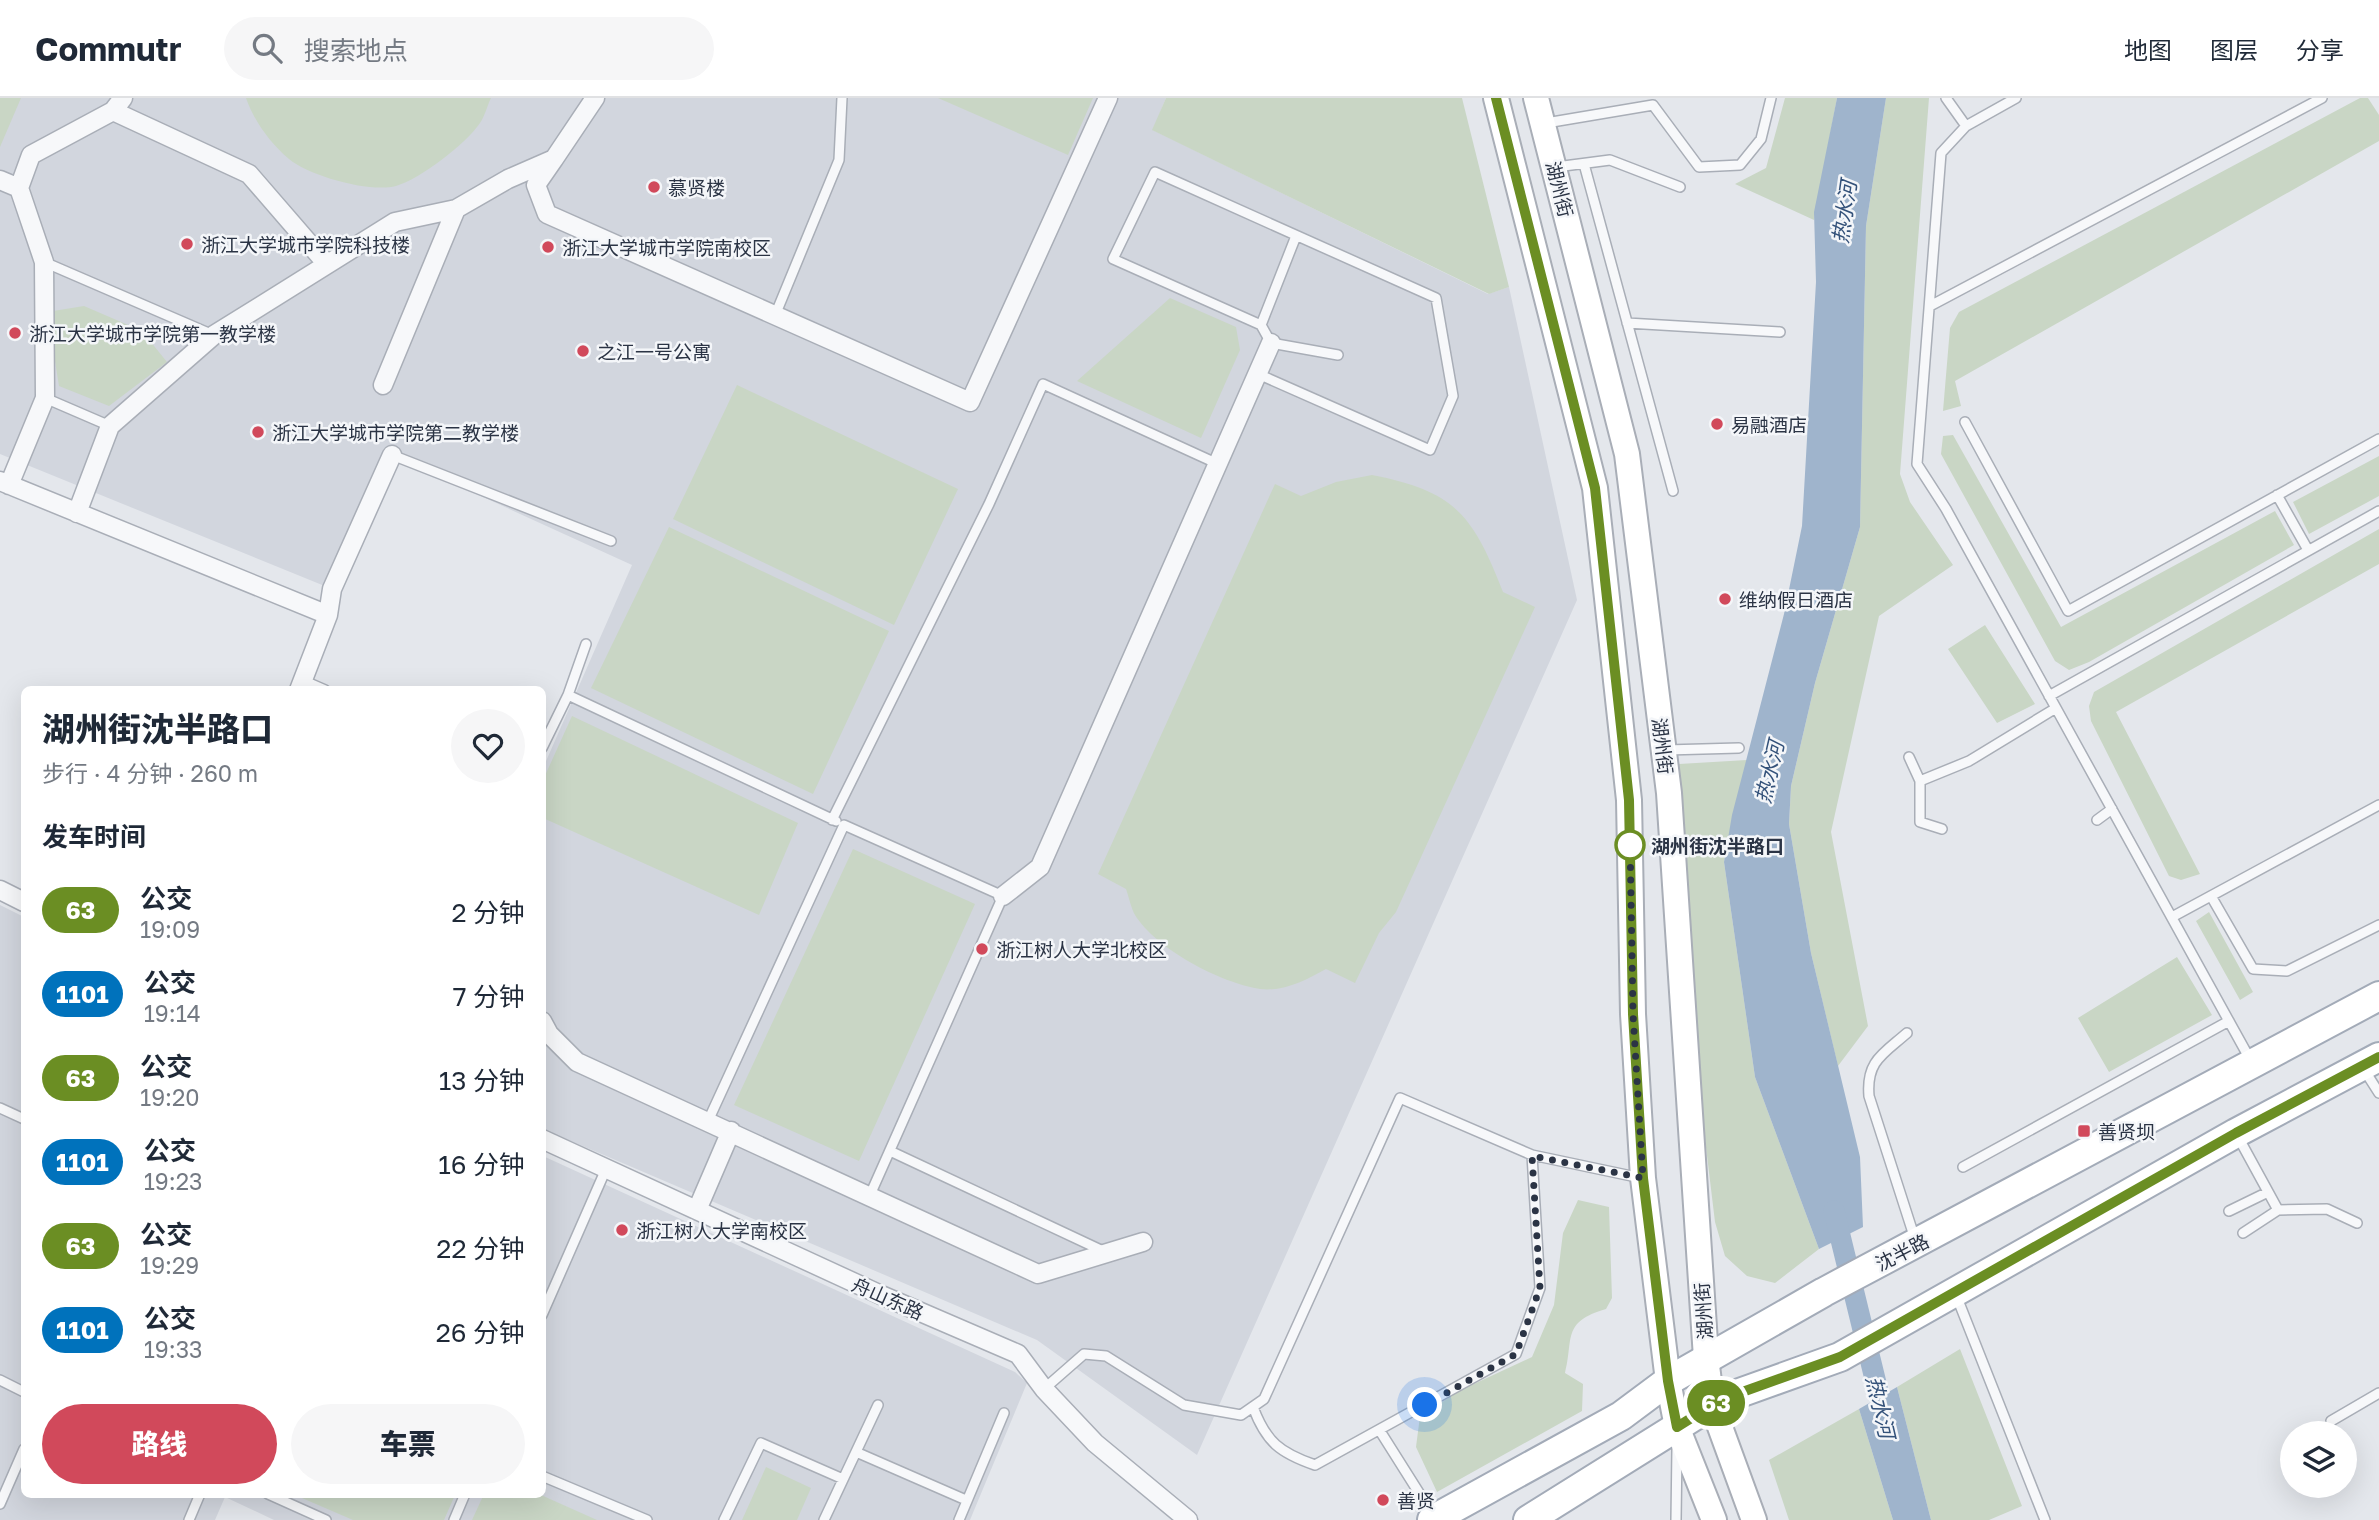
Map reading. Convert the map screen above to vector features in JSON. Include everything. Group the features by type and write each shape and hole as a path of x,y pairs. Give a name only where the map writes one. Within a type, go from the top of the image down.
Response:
{"main road":[{"name":"湖州街","path":"1496,98 1595,488 1629,800 1633,1014 1643,1178 1668,1381 1677,1427 1714,1520"},
{"name":"湖州街","path":"1536,98 1627,454 1670,793 1706,1358 1712,1405 1754,1520"},
{"name":"沈半路","path":"1433,1519 1621,1416 1668,1381 1824,1292 2379,996"},
{"path":"1528,1520 1712,1405 1840,1357 2236,1133 2370,1062"}],"street":[{"path":"595,98 536,185 547,214 776,313 970,402 1108,98"},
{"path":"326,262 249,174 118,105 31,155 19,188 44,262 44,398 5,483 328,615"},
{"path":"77,513 110,426 214,335 326,262 395,222 456,209 508,179 554,159"},
{"path":"0,180 19,188"},
{"path":"383,385 456,209"},
{"path":"1003,896 1040,867 1271,343"},
{"path":"301,685 328,615 332,589 393,455"},
{"path":"0,890 21,900"},
{"path":"546,1028 577,1062 1038,1274 1143,1242"},
{"path":"697,1210 730,1131"},
{"name":"舟山东路","path":"546,1141 1018,1354 1044,1389 1095,1443 1188,1520"}],"lane":[{"path":"776,313 839,160 842,98"},
{"path":"1543,124 1654,102 1699,167 1740,166 1761,139 1771,98"},
{"path":"1946,98 1966,126"},
{"path":"2016,98 1966,126 1941,153 1917,464 1946,509 2253,1064"},
{"path":"1930,306 2322,98"},
{"path":"1554,167 1610,160 1680,187"},
{"path":"1584,164 1673,491"},
{"path":"1258,374 1430,450 1453,396 1436,298 1155,172 1113,259 1261,325 1271,343 1338,355"},
{"path":"1261,325 1296,236"},
{"path":"44,262 214,335"},
{"path":"1627,323 1780,332"},
{"path":"832,820 989,504 1043,384 1218,464"},
{"path":"44,398 110,426"},
{"path":"1965,422 2068,611 2379,439"},
{"path":"393,455 611,541"},
{"path":"2277,495 2308,550"},
{"path":"2049,696 2379,511"},
{"path":"546,740 568,695 586,644"},
{"path":"568,695 832,820 1003,896 870,1195"},
{"path":"1920,781 1969,761 2056,708"},
{"path":"1664,750 1740,748"},
{"path":"1909,757 1920,781 1920,822 1942,829"},
{"path":"2172,918 2379,805"},
{"path":"2097,820 2112,809"},
{"path":"708,1121 844,825"},
{"path":"2211,896 2253,969 2287,971 2379,925"},
{"path":"1963,1167 2229,1021"},
{"path":"1906,1250 1869,1096 1867,1076 1877,1059 1907,1033"},
{"path":"2370,1062 2379,1094"},
{"path":"1044,1389 1084,1354 1106,1356 1184,1405 1241,1415 1264,1399 1400,1098 1532,1156 1643,1178"},
{"path":"0,1108 21,1118"},
{"path":"2236,1133 2278,1210"},
{"path":"890,1151 1107,1253"},
{"path":"1253,1407 1262,1430 1286,1455 1315,1465 1516,1354 1540,1288 1532,1156"},
{"path":"546,1306 606,1168"},
{"path":"2229,1211 2268,1192"},
{"path":"2243,1234 2278,1210 2327,1209 2357,1223"},
{"path":"1955,1293 2045,1520"},
{"path":"0,1380 21,1390"},
{"path":"2331,1421 2379,1393"},
{"path":"824,1520 878,1405"},
{"path":"959,1520 965,1500 1004,1413"},
{"path":"1676,1520 1677,1427"},
{"path":"1380,1431 1433,1519"},
{"path":"724,1520 761,1443 843,1479"},
{"path":"856,1451 965,1500"},
{"path":"0,1504 21,1456"},
{"path":"546,1478 646,1520"},
{"path":"189,1520 198,1498"},
{"path":"277,1498 326,1520"},
{"path":"454,1520 463,1498"}],"shaded area":[{"name":"浙江树人大学北校区","path":"0,98 1166,98 1153,130 1488,294 1509,287 1577,600 1197,1455 1037,1340 546,1130 546,761 632,565 393,456 332,589 0,454"},
{"name":"浙江树人大学南校区","path":"0,905 21,916 21,1498 225,1498 215,1520 0,1520"},
{"name":"浙江树人大学南校区","path":"546,1157 1015,1372 1027,1383 970,1520 274,1520 227,1498 546,1498"}],"green space":[{"path":"0,98 21,98 0,147"},
{"path":"246,98 491,98 480,123 454,150 417,176 385,188 340,182 298,165 269,139 253,115"},
{"path":"938,98 1093,98 1068,155"},
{"path":"1166,98 1462,98 1509,287 1489,294 1152,130"},
{"path":"1785,98 1837,98 1814,220 1735,184 1766,168"},
{"path":"1886,98 1929,98 1900,474 1910,502 1953,565 1879,616 1831,832 1868,1026 1838,1066 1811,953 1789,824 1791,786 1815,683 1860,527 1866,226"},
{"path":"2360,98 2368,98 2379,115 2379,141 1955,381 1961,406 1943,411 1950,328 1959,312"},
{"path":"1170,298 1236,327 1240,350 1201,438 1077,381"},
{"path":"84,306 142,331 167,362 109,406 59,386 47,312"},
{"path":"737,385 958,489 894,625 673,519"},
{"path":"1953,435 2061,627 2275,511 2294,545 2089,662 2069,670 2055,661 1941,454 1943,436"},
{"path":"2379,456 2379,496 2309,534 2293,502"},
{"path":"1372,475 1423,489 1457,511 1482,543 1503,592 1535,607 1396,912 1379,933 1355,983 1326,969 1286,987 1260,989 1227,980 1173,952 1145,928 1135,915 1126,889 1098,874 1275,484 1301,496 1336,482"},
{"path":"669,527 889,631 813,794 591,688"},
{"path":"2379,529 2379,564 2116,712 2200,874 2181,880 2169,876 2091,721 2089,706 2094,692"},
{"path":"1985,625 2035,704 1997,723 1948,649"},
{"path":"572,716 798,823 759,915 546,819 546,773"},
{"path":"1747,760 1724,862 1755,1077 1819,1249 1775,1283 1747,1276 1725,1256 1715,1222 1705,1139 1679,764"},
{"path":"853,849 975,904 859,1161 734,1105"},
{"path":"2209,912 2253,992 2240,1000 2196,921"},
{"path":"2177,957 2212,1015 2109,1072 2078,1018"},
{"path":"1578,1200 1609,1207 1612,1298 1606,1309 1582,1320 1572,1333 1565,1373 1583,1384 1582,1411 1437,1492 1416,1447 1420,1416 1461,1390 1532,1357 1554,1305 1563,1233"},
{"path":"1960,1349 2022,1506 1989,1520 1931,1520 1897,1387"},
{"path":"1859,1409 1893,1520 1789,1520 1769,1460"},
{"path":"766,1467 811,1488 797,1520 742,1520"},
{"path":"546,1497 597,1520 472,1520 482,1498"},
{"path":"302,1498 454,1498 444,1520 353,1520"}],"water":[{"path":"1837,98 1886,98 1866,226 1860,527 1815,683 1791,786 1789,824 1811,953 1860,1157 1863,1227 1819,1249 1755,1077 1724,862 1732,815 1784,614 1802,526 1816,282 1814,212"},
{"path":"1897,1387 1931,1520 1893,1520 1859,1409"}],"waterway":[{"name":"热水河","path":"1834,1211 1886,1424"}],"bus line":[{"name":"63","path":"1496,98 1595,488 1629,800 1633,1014 1643,1178 1668,1381 1677,1427 1720,1400 1840,1357 2236,1133 2379,1057"}],"place":[{"name":"慕贤楼","path":"654,187"},
{"name":"浙江大学城市学院科技楼","path":"187,244"},
{"name":"浙江大学城市学院南校区","path":"548,247"},
{"name":"浙江大学城市学院第一教学楼","path":"15,333"},
{"name":"之江一号公寓","path":"583,351"},
{"name":"易融酒店","path":"1717,424"},
{"name":"浙江大学城市学院第二教学楼","path":"258,432"},
{"name":"维纳假日酒店","path":"1725,599"},
{"name":"湖州街沈半路口","path":"1630,845"},
{"name":"浙江树人大学北校区","path":"982,949"},
{"name":"善贤坝","path":"2084,1131"},
{"name":"浙江树人大学南校区","path":"622,1230"},
{"name":"善贤","path":"1383,1500"}],"route":[{"path":"1425,1405 1516,1354 1540,1288 1532,1156 1643,1178 1633,1014 1630,840 1630,845"}]}
